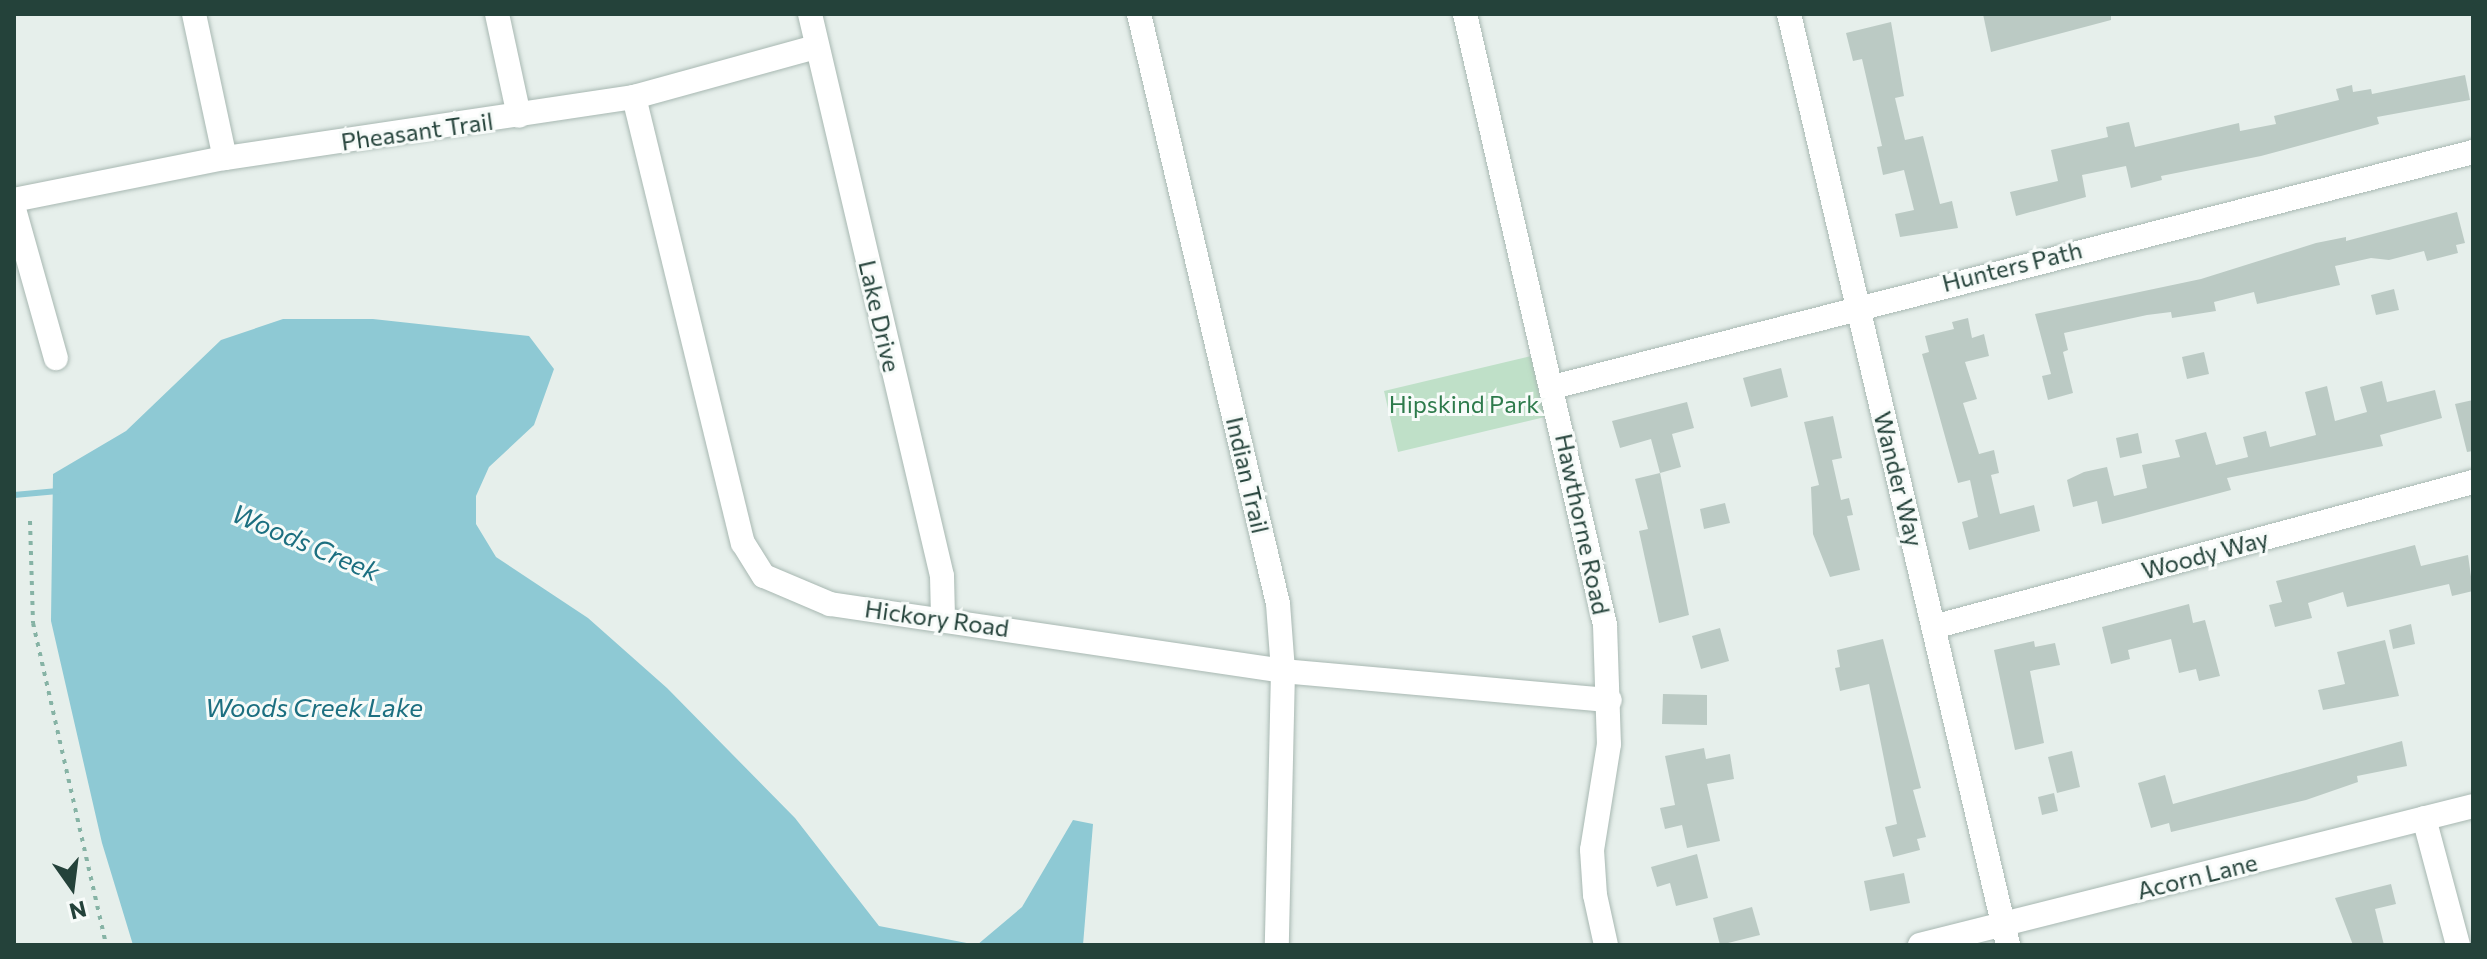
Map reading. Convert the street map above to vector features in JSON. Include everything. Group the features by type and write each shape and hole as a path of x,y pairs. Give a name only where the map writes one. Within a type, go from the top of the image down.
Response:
{"street":[{"path":"194,14 225,158"},
{"path":"497,14 519,116"},
{"name":"Lake Drive","path":"810,14 942,576 943,618"},
{"name":"Indian Trail","path":"1139,14 1278,604 1283,671 1277,945"},
{"name":"Hawthorne Road","path":"1465,14 1553,387 1605,625 1610,700 1606,791 1592,850 1606,945"},
{"name":"Wander Way","path":"1789,14 1854,306 1937,626 2006,935"},
{"name":"Pheasant Trail","path":"14,200 225,158 634,97 816,47"},
{"name":"Hickory Road","path":"634,97 743,543 764,576 830,604 943,618 1283,671 1610,700"},
{"name":"Hunters Path","path":"1553,387 1854,306 2473,152"},
{"path":"14,209 56,358"},
{"name":"Woody Way","path":"1937,626 2473,482"},
{"name":"Acorn Lane","path":"1920,945 2006,935 2473,806"},
{"path":"2424,818 2458,945"}],"path":[{"path":"30,521 33,623 106,945"}],"green space":[{"name":"Hipskind Park","path":"1531,356 1545,417 1398,452 1384,391"}],"water":[{"name":"Woods Creek Lake","path":"283,319 373,319 529,336 554,369 534,425 489,467 476,496 476,524 496,557 588,618 667,688 795,818 879,926 977,945 133,945 102,843 51,621 53,474 126,431 221,340"},
{"path":"1073,820 1093,824 1083,945 977,945 1022,907"}],"building":[{"path":"1983,14 2111,14 2111,20 1991,52"},
{"path":"1891,22 1904,96 1895,98 1905,140 1923,136 1940,204 1952,201 1958,228 1900,237 1895,214 1914,210 1904,170 1883,175 1877,147 1882,146 1862,59 1853,61 1846,33"},
{"path":"2465,75 2470,100 2377,117 2379,124 2261,156 2161,176 2162,180 2131,188 2126,166 2082,175 2086,197 2016,216 2010,192 2058,181 2051,150 2108,137 2106,127 2129,122 2135,147 2239,123 2240,131 2276,124 2274,116 2339,100 2336,89 2352,85 2353,92 2371,89 2372,94"},
{"path":"2457,212 2465,243 2456,245 2458,253 2427,261 2424,251 2389,260 2371,258 2335,266 2340,285 2257,304 2254,292 2214,302 2216,311 2172,318 2171,312 2147,315 2064,333 2068,350 2063,352 2073,393 2048,400 2042,376 2051,374 2035,314 2201,279 2316,243 2346,237 2346,241"},
{"path":"2394,289 2399,310 2376,315 2371,295"},
{"path":"1968,318 1972,338 1984,334 1989,356 1965,362 1977,399 1963,403 1979,454 1994,450 1999,473 1991,475 2000,514 2034,505 2040,531 1969,550 1962,522 1978,517 1970,480 1958,483 1922,354 1929,352 1925,336 1954,329 1952,322"},
{"path":"2204,352 2209,374 2187,379 2182,357"},
{"path":"1781,368 1788,397 1751,407 1743,378"},
{"path":"2382,381 2387,402 2435,390 2442,418 2380,435 2383,446 2227,478 2231,490 2102,524 2097,501 2073,507 2067,480 2084,472 2107,467 2114,496 2147,488 2142,465 2180,457 2175,440 2206,432 2216,465 2248,457 2243,437 2266,431 2270,447 2316,435 2305,392 2327,386 2335,421 2367,412 2360,387"},
{"path":"2473,400 2473,451 2467,452 2455,404"},
{"path":"1687,402 1694,428 1672,434 1681,467 1660,473 1651,439 1620,448 1612,421"},
{"path":"1833,416 1842,458 1832,460 1841,500 1849,498 1853,515 1847,516 1860,570 1830,577 1813,534 1811,487 1819,485 1804,422"},
{"path":"2138,433 2142,453 2120,458 2116,438"},
{"path":"1660,473 1689,615 1659,623 1639,531 1648,529 1635,479"},
{"path":"1725,503 1730,523 1704,529 1700,509"},
{"path":"2415,545 2421,566 2468,555 2473,591 2452,596 2449,584 2347,607 2343,592 2308,603 2312,618 2275,627 2269,605 2282,602 2276,581"},
{"path":"2189,604 2193,623 2205,620 2220,676 2199,681 2196,669 2179,673 2171,639 2128,650 2130,659 2111,664 2102,627"},
{"path":"2411,624 2415,644 2393,649 2389,630"},
{"path":"1720,628 1729,661 1701,669 1692,636"},
{"path":"1883,639 1921,788 1913,790 1926,837 1917,839 1920,850 1893,857 1885,827 1897,824 1869,684 1840,691 1835,668 1840,667 1837,650"},
{"path":"2385,640 2399,696 2323,710 2318,690 2345,684 2337,652"},
{"path":"2034,641 2035,647 2055,643 2060,665 2030,671 2044,743 2015,750 1994,650"},
{"path":"1663,694 1707,695 1707,725 1662,724"},
{"path":"2402,741 2407,766 2357,776 2358,782 2306,800 2171,832 2169,823 2151,828 2138,783 2165,775 2173,804"},
{"path":"1704,748 1706,759 1730,754 1734,779 1707,784 1720,841 1687,848 1682,825 1665,829 1660,808 1675,805 1665,756"},
{"path":"2072,751 2080,787 2057,793 2048,757"},
{"path":"2054,793 2058,811 2042,815 2038,797"},
{"path":"1697,854 1708,898 1676,906 1670,883 1657,887 1651,867"},
{"path":"1904,873 1910,903 1870,911 1864,881"},
{"path":"2391,884 2396,904 2375,909 2384,945 2353,945 2335,898"},
{"path":"1752,907 1760,935 1720,945 1713,918"}],"waterway":[{"name":"Woods Creek","path":"14,495 58,491"}]}
